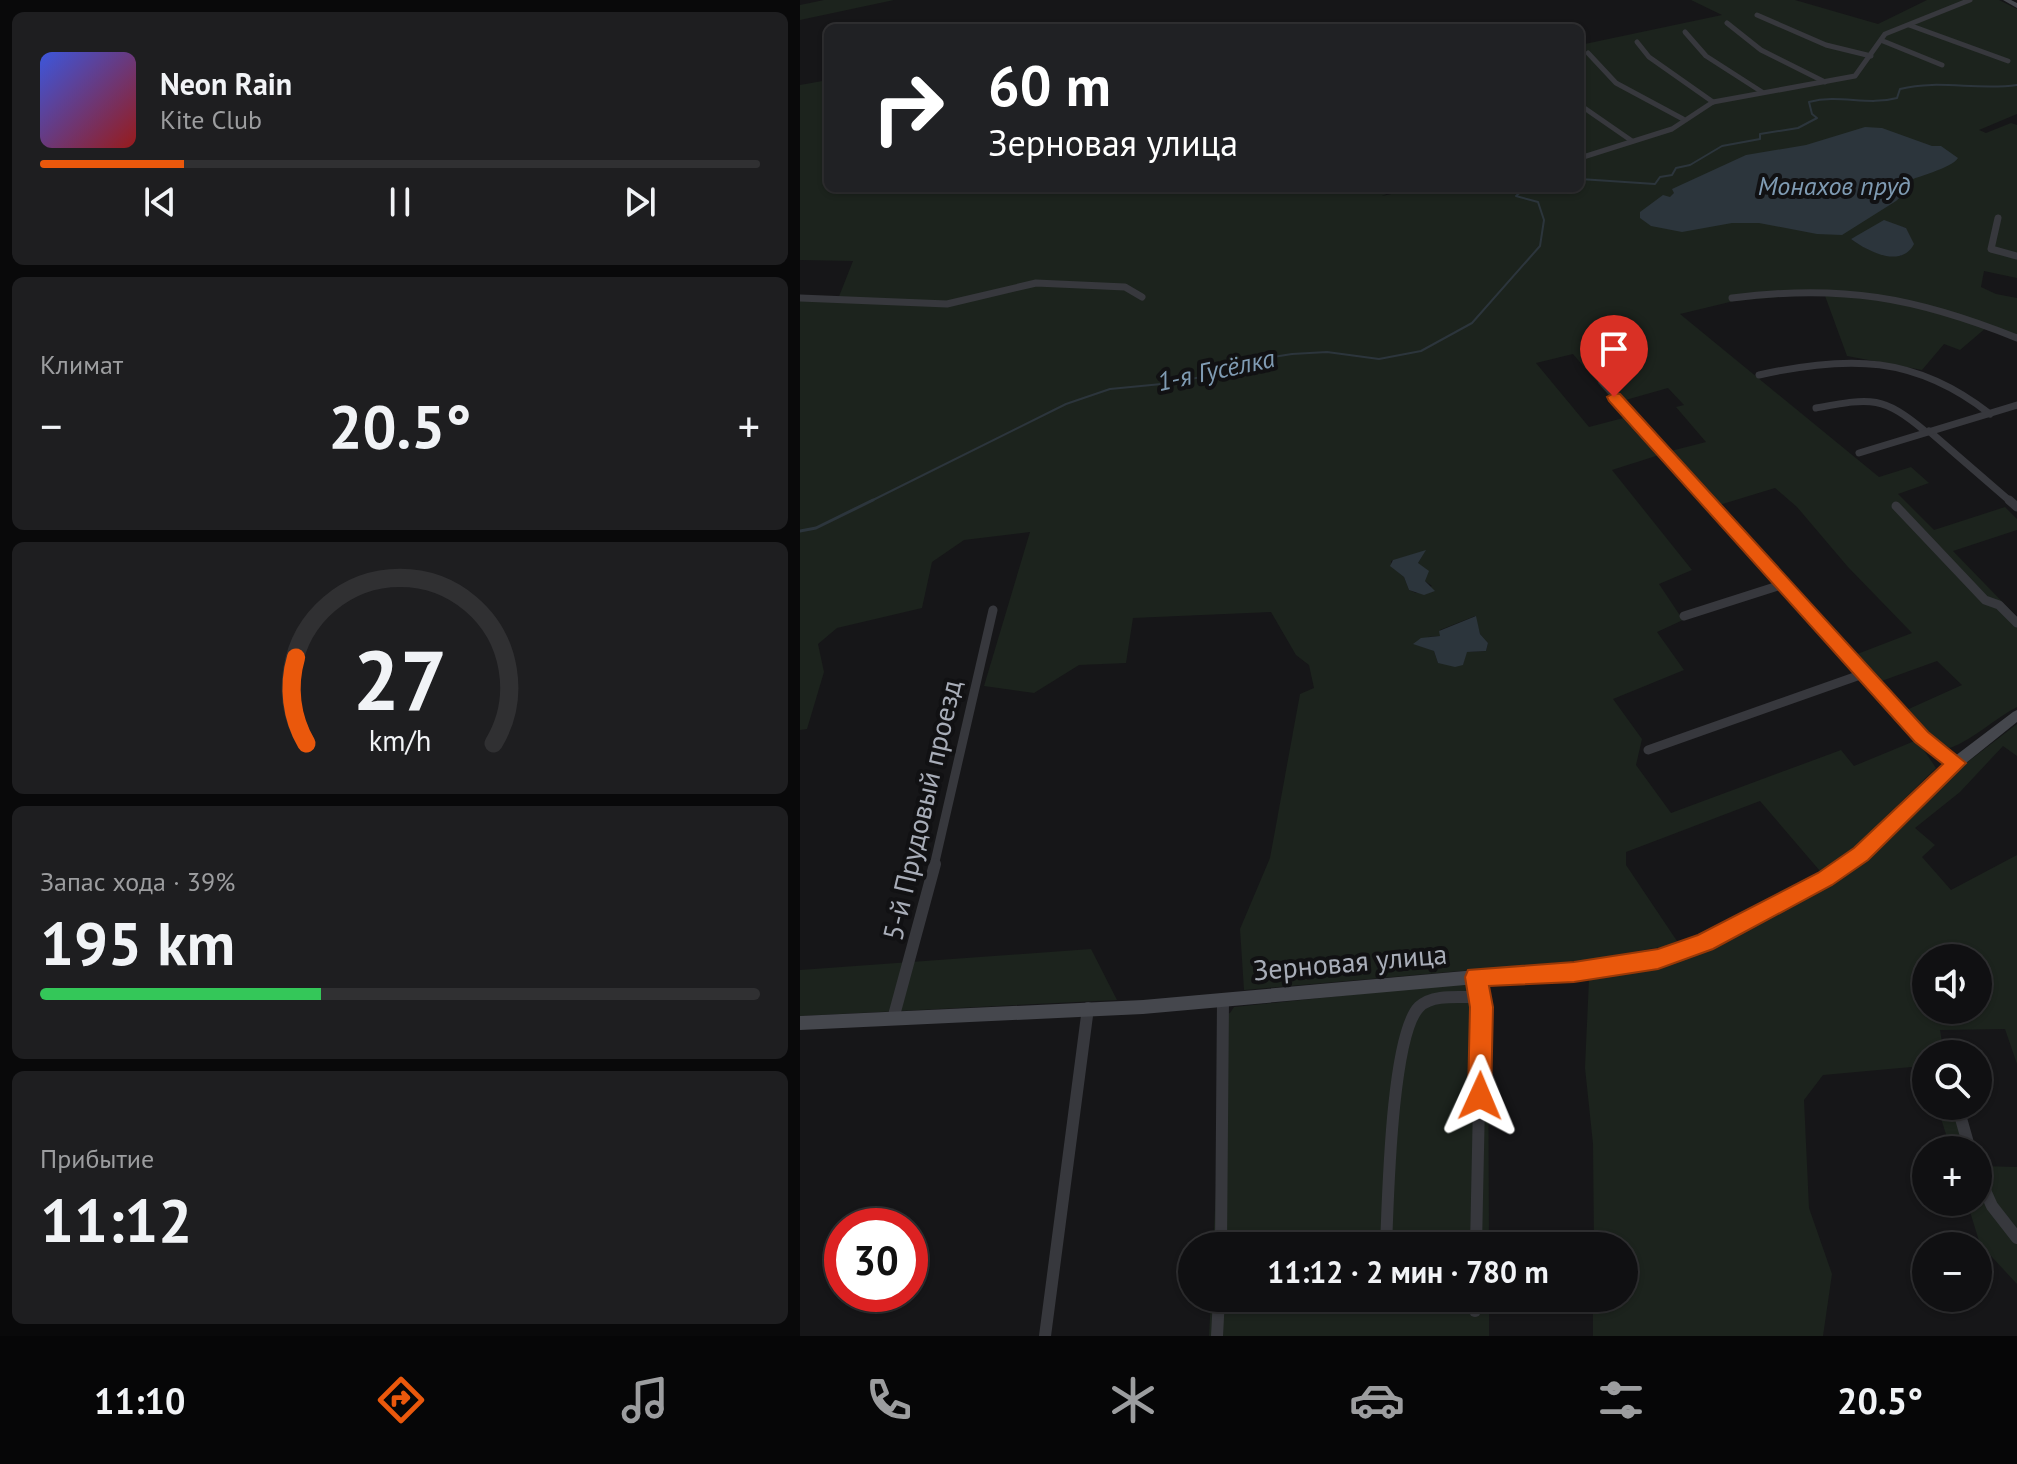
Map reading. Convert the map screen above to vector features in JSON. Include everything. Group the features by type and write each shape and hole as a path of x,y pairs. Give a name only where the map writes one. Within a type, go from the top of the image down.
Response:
{"street":[{"path":"1584,157 1672,129 1713,102 1855,76 1883,41 1885,34 1970,0"},
{"path":"2006,0 2017,6"},
{"path":"1757,15 1821,44 1871,56"},
{"path":"1727,23 1761,50 1827,83"},
{"path":"1909,25 2008,61"},
{"path":"1685,32 1706,56 1762,92"},
{"path":"1883,41 1942,65"},
{"path":"1637,42 1649,57 1713,102"},
{"path":"1588,53 1616,83 1683,119"},
{"path":"1584,108 1632,141"},
{"path":"1998,218 1991,249 2017,256"},
{"path":"800,298 947,304 1036,283 1125,287 1142,297"},
{"path":"1732,298 1790,290 1881,294 1913,300 2017,338"},
{"path":"1759,375 1818,361 1871,361 1921,374 1990,414"},
{"path":"1602,382 1863,674 1922,737 1956,763"},
{"path":"1816,408 1873,401 1895,407 2017,507"},
{"path":"1859,453 2016,407"},
{"path":"1896,506 1985,600 1999,605 2017,623"},
{"path":"1684,616 1781,585"},
{"name":"5-й Прудовый проезд","path":"893,1019 913,957 947,821 993,610"},
{"path":"1648,750 1863,674"},
{"name":"Зерновая улица","path":"800,1023 1223,1000 1476,977 1574,972 1658,959 1706,942 1825,879 1861,854 1956,763 2017,715"},
{"path":"1476,977 1480,997 1476,1232"},
{"path":"1387,1232 1393,1130 1408,1032 1414,1012 1432,1000 1480,997"},
{"path":"1221,1232 1223,1000"},
{"path":"1045,1336 1088,1008"},
{"path":"1992,1206 2017,1238"},
{"path":"1217,1336 1218,1312"}],"shaded area":[{"path":"824,0 894,0 800,20 800,5"},
{"path":"1691,0 1795,0 1878,24 1927,0 1999,0 2017,9 2017,114 1979,130 1986,133 2011,123 2017,125 2017,278 1984,271 1981,287 2017,298 2017,340 1987,327 1960,350 1944,344 1922,370 1847,356 1824,293 1734,301 1680,314 1879,477 1911,467 1929,483 1898,494 1934,530 2005,507 2017,519 2017,530 1953,551 2017,617 2017,707 1950,748 1924,735 1902,712 1962,685 1937,661 1876,683 1852,656 1912,633 1848,567 1797,507 1775,488 1716,506 1667,452 1706,442 1676,407 1684,405 1668,388 1615,403 1573,354 1536,363 1589,427 1627,417 1659,455 1612,470 1692,570 1659,584 1683,620 1657,632 1684,670 1613,699 1642,739 1636,765 1671,813 1841,750 1854,766 1917,740 1936,768 1856,846 1820,871 1760,801 1626,852 1626,865 1677,941 1667,946 1586,960 1244,990 1240,929 1270,858 1300,694 1314,688 1309,665 1296,655 1271,612 1133,618 1126,663 1079,665 1034,693 984,686 1030,532 964,540 932,562 922,608 837,628 818,644 824,672 807,729 800,730 800,298 838,299 853,261 800,260 800,85 824,81 824,192 1391,192 1382,196 1401,192 1584,192 1584,44 1722,15","holes":["1886,223 1906,228 1901,256 1874,252 1851,239","1425,551 1418,563 1425,581 1432,586 1416,593 1409,590 1404,577 1391,566 1391,561","1475,616 1480,634 1488,643 1486,651 1466,652 1463,664 1438,663 1434,651 1425,647 1428,637 1440,636 1440,630"]},
{"path":"2017,724 2017,756 2003,746 1960,792 1915,828 1935,845 1922,857 1951,890 2017,855 2017,1064 2005,1029 1940,1030 1942,1040 1912,1040 1912,1067 1823,1075 1804,1100 1809,1208 1832,1274 1823,1336 1593,1336 1593,1312 1638,1312 1638,1232 1594,1232 1593,1144 1585,1068 1589,979 1663,967 1710,949 1831,884 1870,855 1961,767"},
{"path":"1091,949 1117,1000 800,1016 800,970"},
{"path":"1467,983 1485,993 1488,1006 1489,1232 1214,1232 1218,1154 1218,1016 1230,1013 1234,1007"},
{"path":"1941,1120 1965,1120 1970,1136 1947,1136"},
{"path":"1992,1166 2017,1167 2017,1284 1992,1257 1992,1232 1976,1232 1971,1216 1992,1216"},
{"path":"1210,1312 1489,1312 1489,1336 1209,1336"}],"water":[{"name":"Монахов пруд","path":"1865,127 1882,128 1932,146 1941,146 1958,158 1948,166 1902,184 1909,189 1896,201 1842,235 1817,234 1759,223 1732,223 1682,232 1651,226 1640,218 1640,212 1663,195 1670,197 1674,193 1672,189 1746,155 1806,145"},
{"path":"1884,220 1906,228 1914,244 1908,251 1893,257 1851,239"},
{"path":"1426,550 1418,563 1429,571 1425,581 1435,591 1424,595 1409,590 1404,577 1390,566 1393,560"},
{"path":"1476,616 1480,634 1488,643 1486,651 1467,652 1463,665 1455,667 1438,663 1434,651 1413,644 1421,638 1440,636 1439,631"}],"waterway":[{"name":"1-я Гусёлка","path":"1584,179 1655,184 1660,177 1672,175 1676,168 1690,165 1722,146 1760,139 1760,134 1798,128 1817,118 1812,114 1809,102 1831,99 1886,100 1897,98 1900,89 1915,86 2017,85"},
{"name":"1-я Гусёлка","path":"869,502 1066,404 1110,389 1172,383 1220,373 1243,362 1292,354 1327,352 1379,359 1421,351 1472,323 1540,246 1544,220 1538,202 1516,196 1520,192"},
{"name":"1-я Гусёлка","path":"800,531 816,528 873,500"}],"route":[{"path":"1480,1096 1481,1007 1476,977 1574,972 1658,959 1706,942 1825,879 1861,854 1956,763 1922,737 1781,585 1614,397"}]}
